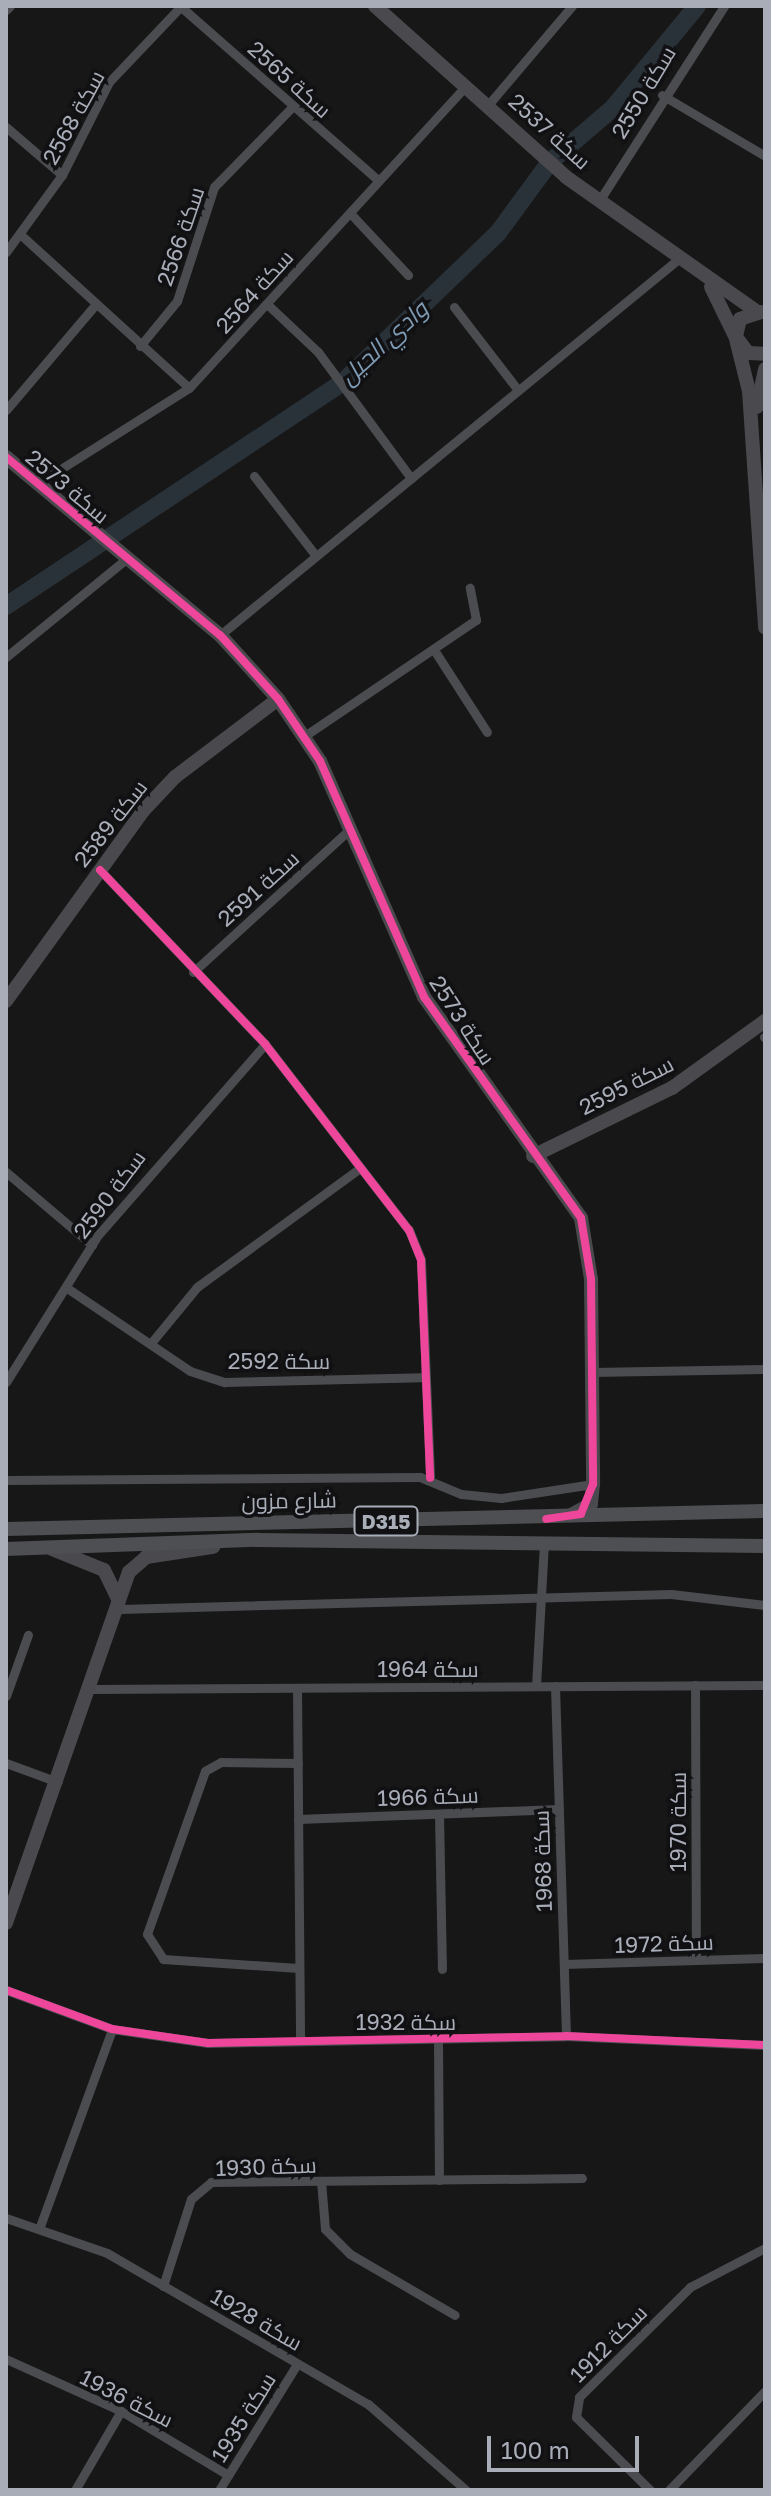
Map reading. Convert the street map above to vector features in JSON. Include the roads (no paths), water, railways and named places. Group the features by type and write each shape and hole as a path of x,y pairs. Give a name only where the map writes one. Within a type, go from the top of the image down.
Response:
{"main road":[{"name":"شارع مزون","path":"6,1529 631,1518 765,1511"},
{"name":"شارع مزون","path":"6,1549 257,1540 765,1546"}],"street":[{"name":"سكة 2565","path":"180,6 376,178"},
{"name":"سكة 2568","path":"6,252 62,175 109,82 180,6"},
{"name":"سكة 2537","path":"375,6 599,201 681,257 704,277"},
{"path":"488,105 572,6"},
{"name":"سكة 2550","path":"599,201 662,95 724,6"},
{"name":"سكة 2564","path":"37,484 189,388 350,213 376,178 466,86"},
{"path":"662,95 765,156"},
{"name":"سكة 2566","path":"140,346 177,301 214,187 292,107"},
{"path":"6,127 62,175"},
{"path":"350,213 408,275"},
{"path":"21,235 189,388"},
{"path":"220,635 681,257"},
{"path":"704,277 761,312"},
{"path":"704,277 736,338 748,353 765,354"},
{"path":"6,410 96,304"},
{"path":"267,304 318,352 411,478"},
{"path":"454,307 518,390"},
{"path":"761,312 740,319 736,338 753,443 765,627"},
{"path":"753,443 765,369"},
{"name":"سكة 2573","path":"6,457 220,635 278,699 303,737 424,997 533,1156 581,1218 592,1372 593,1484"},
{"path":"254,476 316,556"},
{"path":"6,657 126,559"},
{"path":"303,737 436,653 476,620 470,588"},
{"path":"436,653 487,732"},
{"name":"سكة 2589","path":"6,1001 100,870 175,777 278,699"},
{"name":"سكة 2591","path":"193,972 348,831"},
{"path":"100,870 193,972 265,1044 409,1230 421,1260 422,1377 430,1478"},
{"name":"سكة 2595","path":"533,1156 765,1033"},
{"name":"سكة 2590","path":"6,1382 92,1245 154,1163 265,1044"},
{"path":"151,1343 197,1287 360,1168"},
{"path":"6,1172 92,1245"},
{"name":"سكة 2592","path":"67,1288 190,1371 224,1382 422,1377"},
{"path":"592,1372 765,1369"},
{"path":"6,1480 430,1478 461,1494 501,1498 593,1484"},
{"path":"593,1484 608,1514 631,1518"},
{"path":"546,1519 581,1514 593,1484"},
{"path":"6,1923 92,1689 129,1572 146,1557 257,1540"},
{"path":"536,1686 544,1543"},
{"path":"41,1546 104,1570 120,1607"},
{"path":"120,1607 540,1602 671,1594 765,1605"},
{"path":"6,1696 28,1635"},
{"name":"سكة 1970","path":"695,1685 696,1959"},
{"name":"سكة 1964","path":"92,1689 765,1685"},
{"name":"سكة 1968","path":"555,1686 566,2036"},
{"path":"297,1688 300,2041"},
{"path":"298,1763 221,1762 205,1771 147,1934 163,1959 299,1968"},
{"path":"6,1763 58,1782"},
{"name":"سكة 1966","path":"298,1819 559,1809"},
{"path":"439,1814 442,1969"},
{"name":"سكة 1972","path":"564,1964 765,1958"},
{"name":"سكة 1932","path":"6,1990 112,2029 208,2043 438,2041 566,2036 765,2045"},
{"path":"39,2229 112,2029"},
{"path":"438,2041 439,2180"},
{"name":"سكة 1930","path":"163,2286 191,2199 211,2182 582,2178"},
{"path":"321,2181 325,2229 350,2254 455,2315"},
{"name":"سكة 1928","path":"6,2218 107,2253 368,2404 466,2490"},
{"name":"سكة 1912","path":"650,2490 576,2417 579,2397 690,2287 765,2248"},
{"name":"سكة 1936","path":"6,2359 121,2411 228,2475"},
{"name":"سكة 1935","path":"219,2490 297,2364"},
{"path":"669,2490 765,2391"},
{"path":"75,2490 121,2411"}],"waterway":[{"name":"وادي الحيل","path":"6,606 342,383 498,233 550,162 613,108 697,6"}]}
